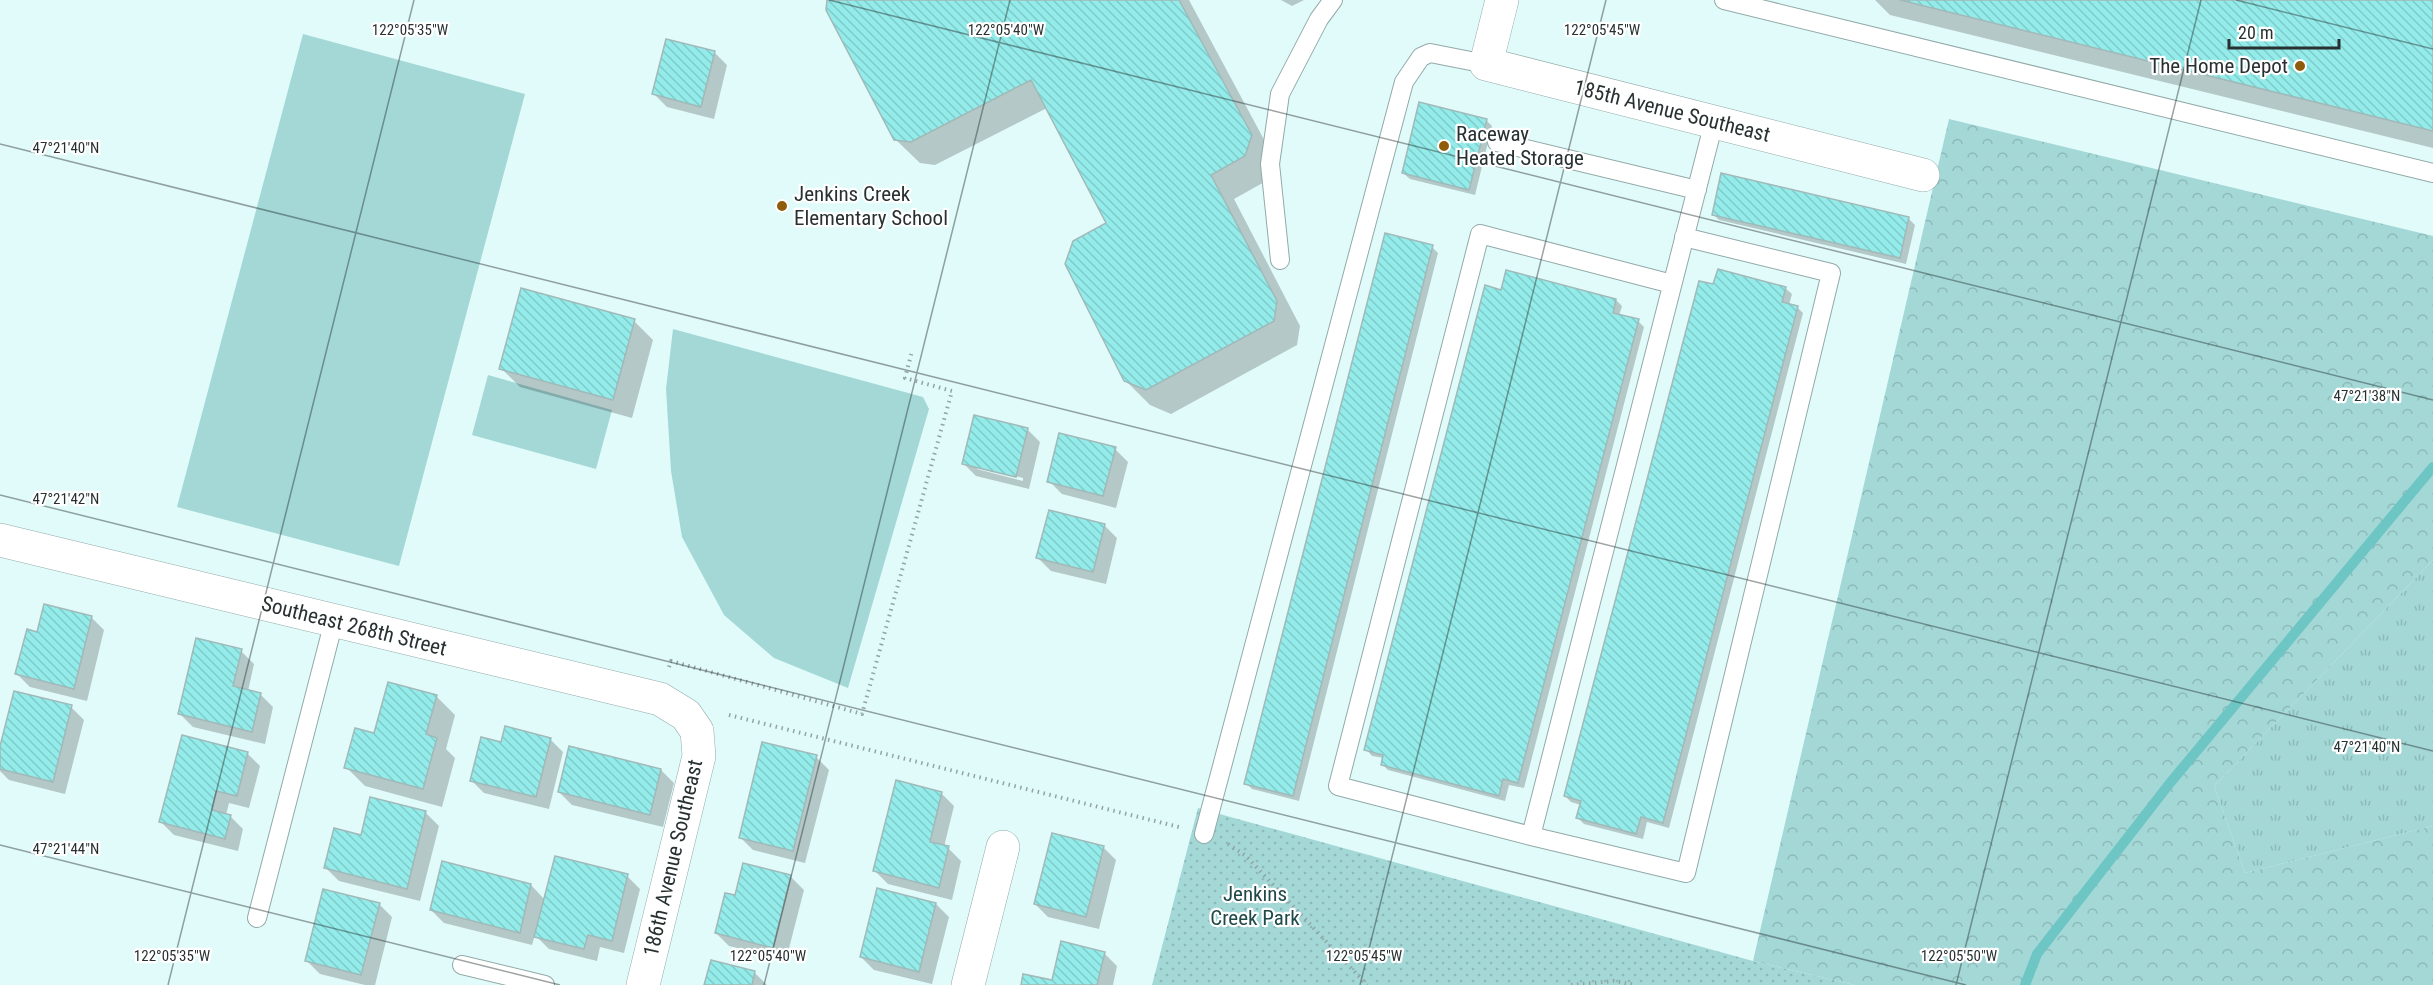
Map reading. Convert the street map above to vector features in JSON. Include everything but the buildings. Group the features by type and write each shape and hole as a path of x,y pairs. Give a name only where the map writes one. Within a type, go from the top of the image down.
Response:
{"street":[{"path":"1486,64 1502,0"},
{"name":"185th Avenue Southeast","path":"1486,64 1923,175"},
{"name":"Southeast 268th Street","path":"0,540 660,699 686,715 698,731"},
{"name":"186th Avenue Southeast","path":"643,985 699,756 698,731"},
{"path":"968,985 1003,847"}],"lane":[{"path":"1280,260 1270,164 1280,94 1319,19 1333,0"},
{"path":"1724,0 2433,173"},
{"path":"1204,834 1404,82 1421,57 1430,53 1486,64"},
{"path":"1531,836 1714,122"},
{"path":"1497,142 1697,190"},
{"path":"1672,284 1480,234 1338,786 1686,873 1830,273 1684,237"},
{"path":"257,918 334,621"},
{"path":"462,965 545,985"}],"path":[{"path":"660,699 670,662 862,714 952,391 905,378 912,351"},
{"path":"698,731 723,714 746,718 1204,834 1233,846 1246,856 1367,985"},
{"path":"1571,985 1614,981 1636,985"}],"green space":[{"path":"303,34 525,94 399,566 177,507"},
{"path":"1949,119 2433,236 2433,560 2214,786 2245,873 2433,826 2433,985 1855,985 1753,961"},
{"path":"673,329 923,397 929,409 848,688 774,658 724,615 682,537 671,471 666,389"},
{"path":"488,375 612,410 596,469 472,435"},
{"path":"2433,560 2433,826 2245,873 2214,786"},
{"name":"Jenkins Creek Park","path":"1198,808 1753,961 1855,985 1152,985"}],"waterway":[{"path":"2025,985 2037,954 2170,783 2433,467"}],"place":[{"name":"The Home Depot","path":"2300,66"},
{"name":"Raceway Heated Storage","path":"1444,146"},
{"name":"Jenkins Creek Elementary School","path":"782,206"}]}
